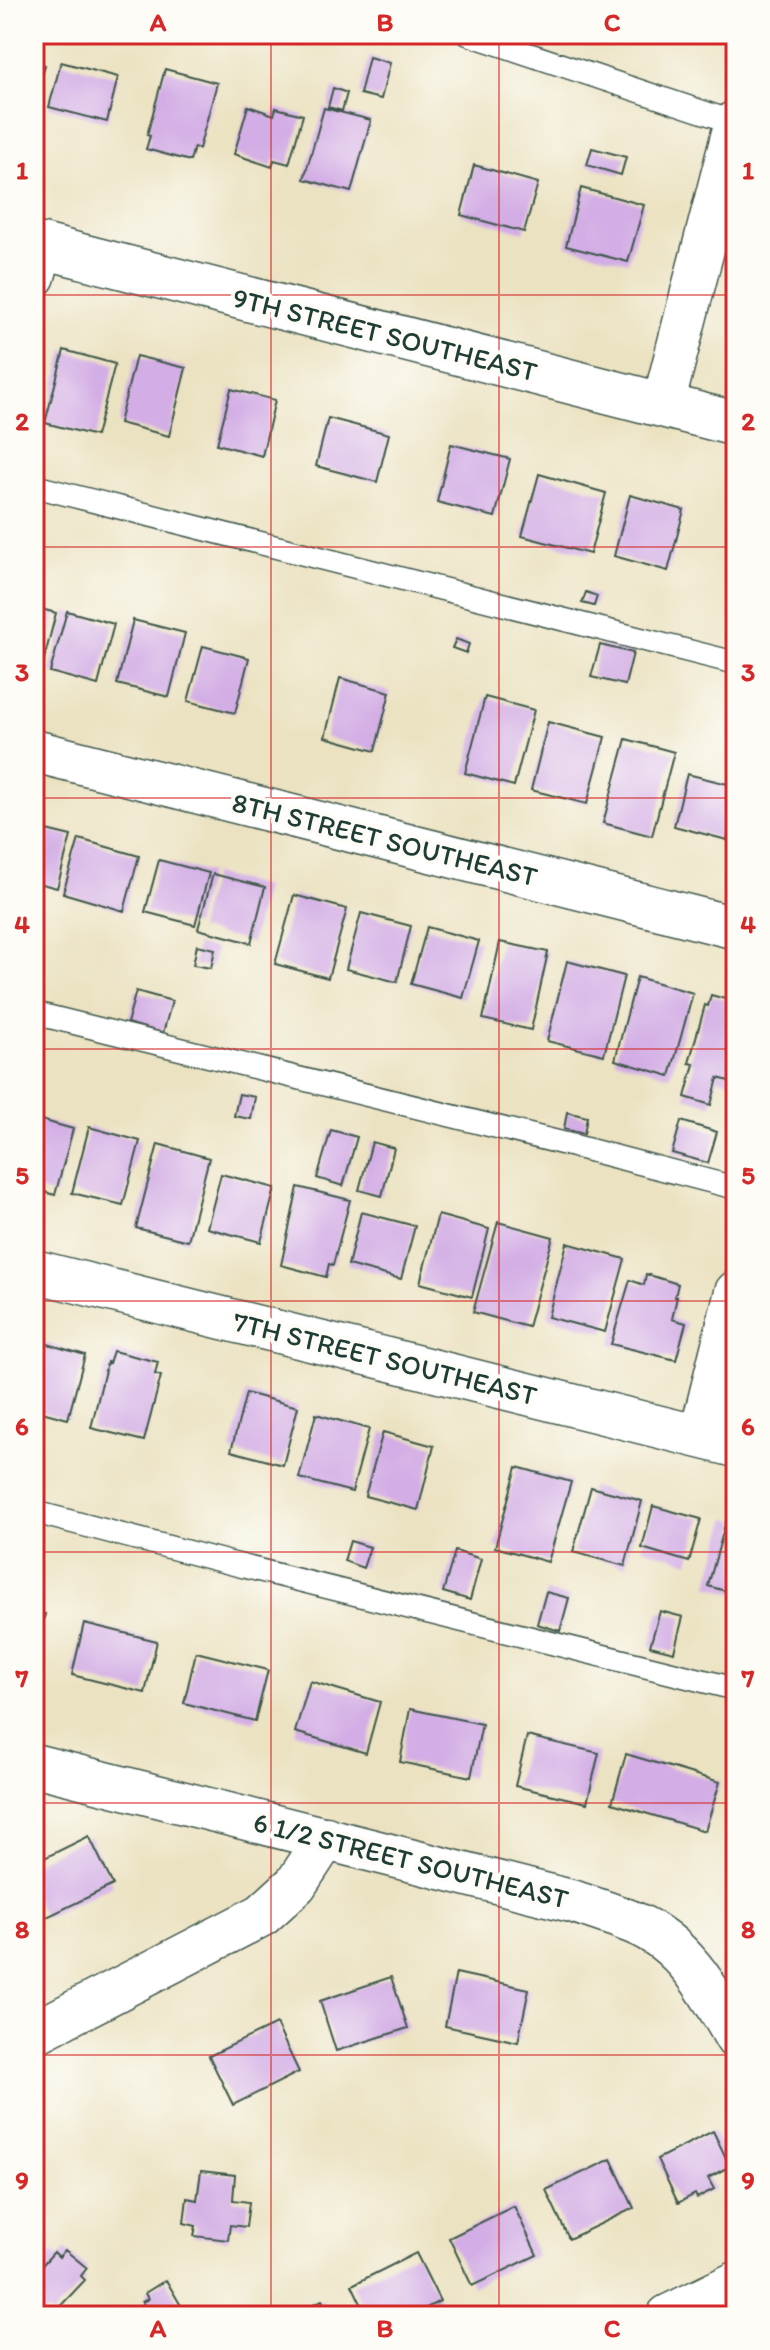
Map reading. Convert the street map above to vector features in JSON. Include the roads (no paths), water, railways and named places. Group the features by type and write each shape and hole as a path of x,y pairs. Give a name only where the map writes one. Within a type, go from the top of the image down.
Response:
{"street":[{"path":"663,405 736,123"},
{"name":"9TH STREET SOUTHEAST","path":"37,255 736,424"},
{"name":"8TH STREET SOUTHEAST","path":"34,751 736,928"},
{"name":"7TH STREET SOUTHEAST","path":"34,1271 718,1441"},
{"path":"718,1441 736,1292"},
{"name":"6 1/2 STREET SOUTHEAST","path":"34,1765 575,1902 638,1924 674,1948 704,1981 736,2038"},
{"path":"34,2033 262,1915 296,1884 326,1838"},
{"path":"668,2316 736,2283"}],"lane":[{"path":"468,34 736,123"},
{"path":"34,486 736,663"},
{"path":"34,1013 736,1188"},
{"path":"34,1512 736,1689"}]}
